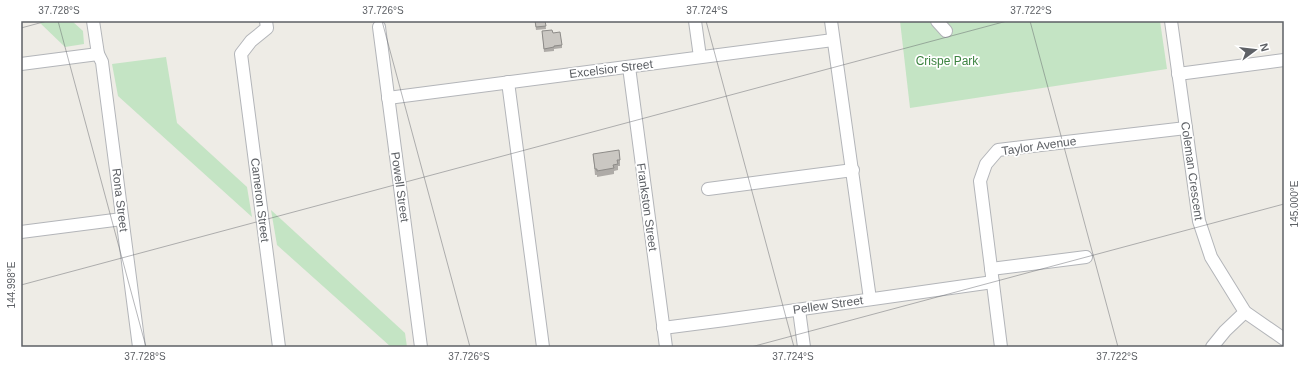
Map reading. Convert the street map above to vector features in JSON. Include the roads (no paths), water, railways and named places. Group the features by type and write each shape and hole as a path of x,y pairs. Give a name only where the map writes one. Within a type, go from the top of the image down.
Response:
{"street":[{"name":"Rona Street","path":"93,21 98,54 102,62 139,347"},
{"name":"Cameron Street","path":"266,21 267,28 251,42 241,54 279,347"},
{"path":"695,21 700,57"},
{"path":"831,21 870,299"},
{"path":"937,21 946,31"},
{"name":"Coleman Crescent","path":"1171,21 1199,221 1211,257 1245,312 1284,338"},
{"name":"Powell Street","path":"379,27 421,347"},
{"name":"Excelsior Street","path":"388,98 833,40"},
{"path":"21,64 98,54"},
{"path":"1178,74 1284,60"},
{"name":"Frankston Street","path":"629,67 666,347"},
{"path":"508,82 543,347"},
{"name":"Taylor Avenue","path":"1002,347 980,181 986,164 998,150 1186,128"},
{"path":"708,189 853,170"},
{"path":"21,232 122,218"},
{"path":"991,269 1086,257"},
{"name":"Pellew Street","path":"663,328 993,282"},
{"path":"799,310 804,347"},
{"path":"1212,347 1225,331 1245,312"}],"park label":[{"name":"Crispe Park","path":"947,61"}]}
